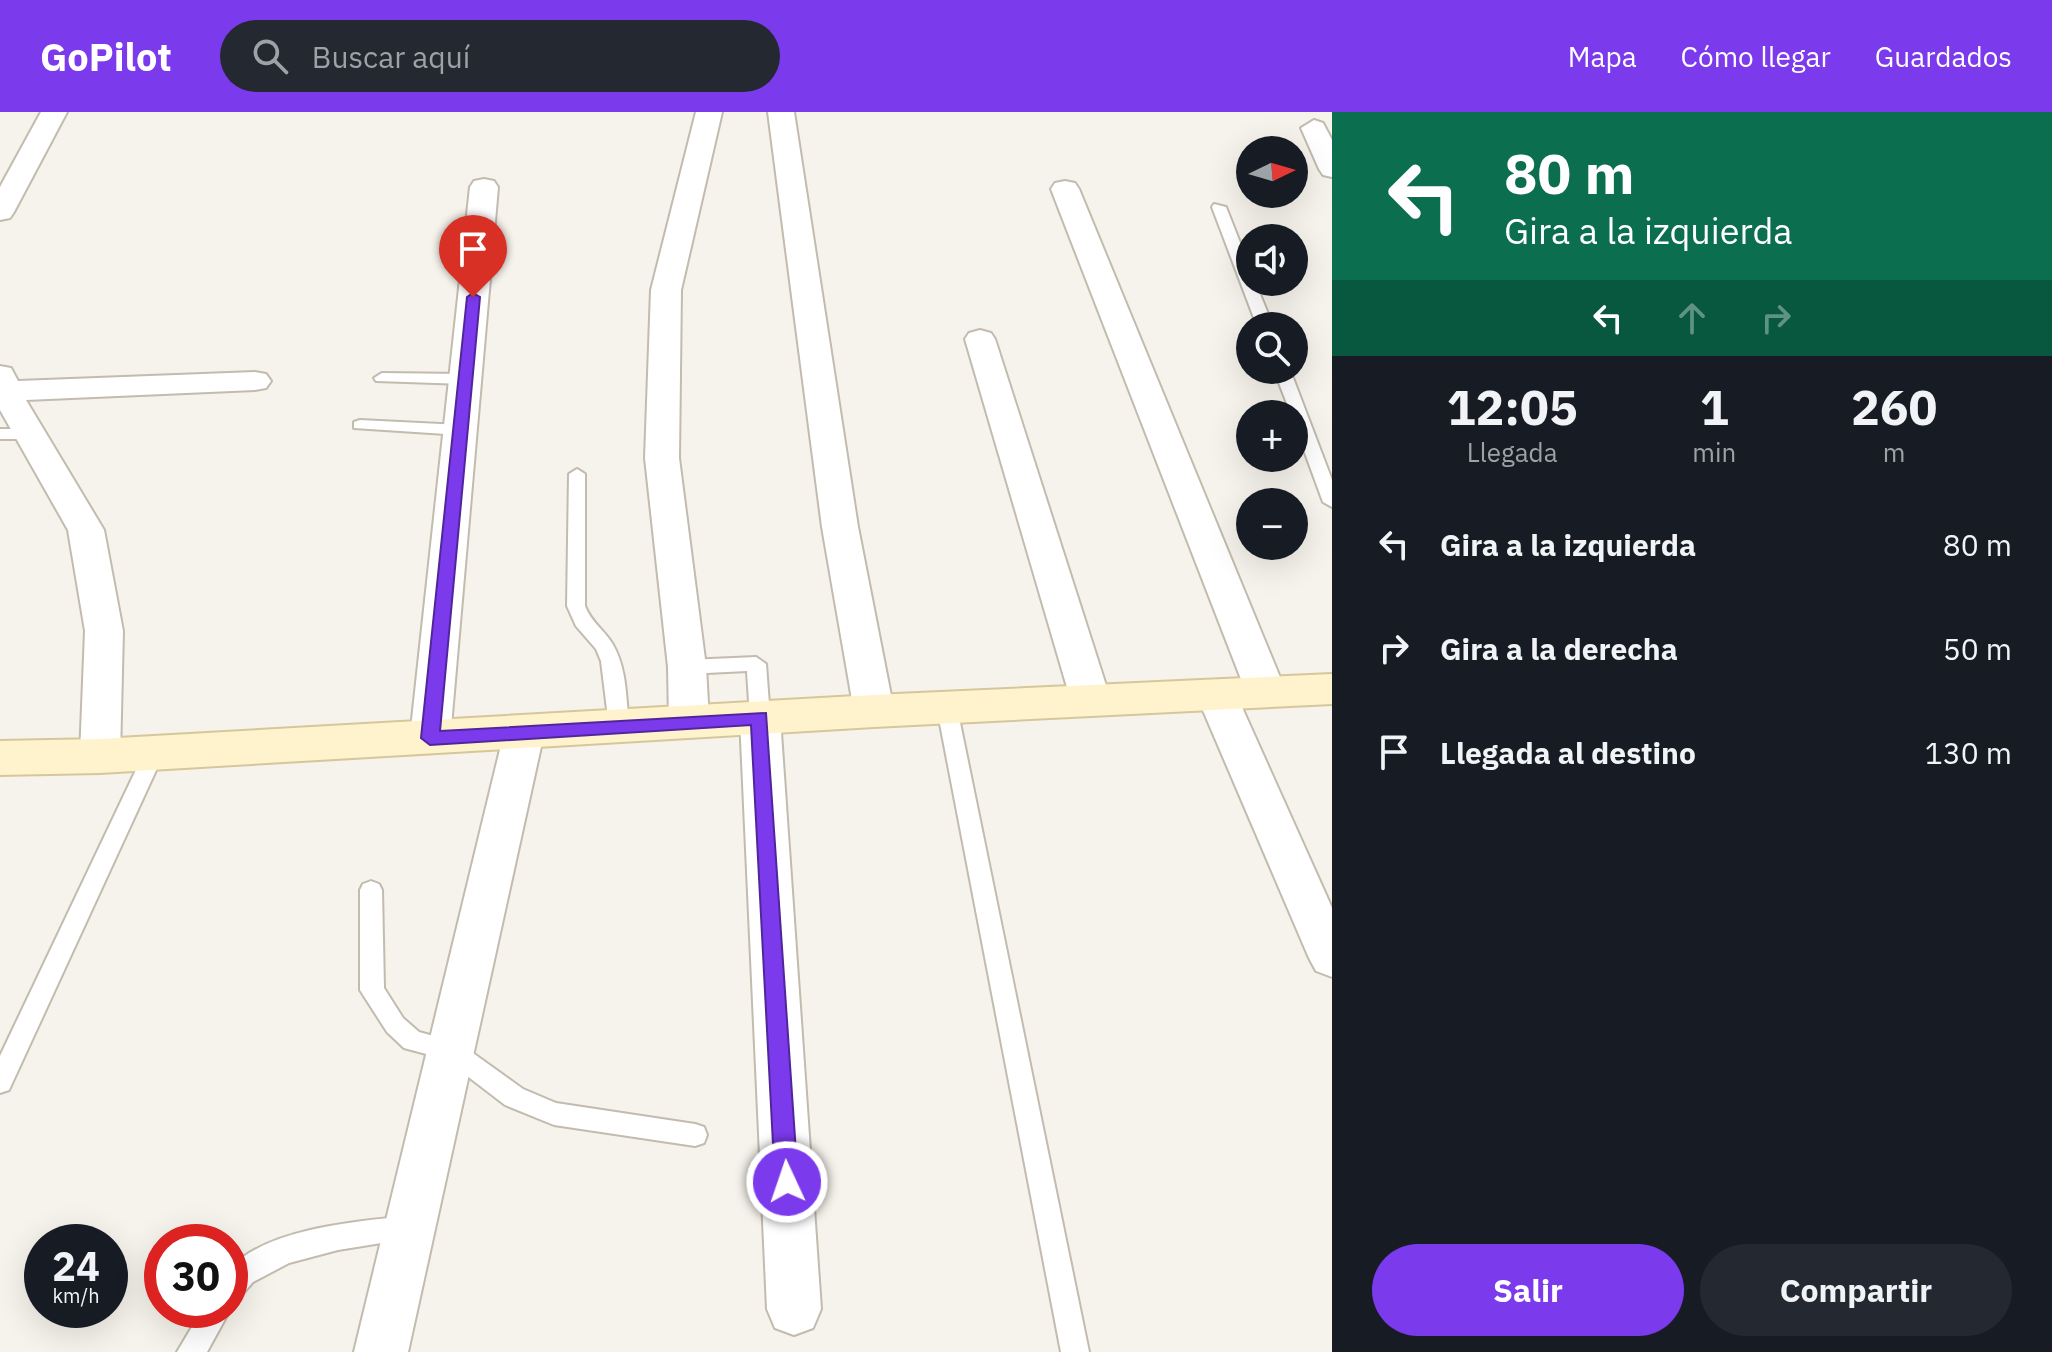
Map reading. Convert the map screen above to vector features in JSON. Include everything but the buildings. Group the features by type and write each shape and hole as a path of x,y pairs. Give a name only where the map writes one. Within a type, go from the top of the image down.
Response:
{"street":[{"path":"0,212 54,112"},
{"path":"689,721 687,667 662,458 666,290 709,112"},
{"path":"781,112 840,527 874,711"},
{"path":"1314,128 1332,169"},
{"path":"430,738 484,187"},
{"path":"1065,189 1266,692"},
{"path":"980,339 1091,701"},
{"path":"100,756 104,631 86,530 16,434 2,383 255,381"},
{"path":"0,758 100,756 689,721 1332,689"},
{"path":"1216,694 1332,958"},
{"path":"760,718 794,1309"},
{"path":"381,1352 524,733"}],"lane":[{"path":"1219,207 1260,312"},
{"path":"382,378 465,379"},
{"path":"1287,384 1332,502"},
{"path":"360,425 461,430"},
{"path":"577,474 576,606 581,624 606,649 614,670 619,726"},
{"path":"687,667 756,664 760,718"},
{"path":"947,708 1075,1352"},
{"path":"0,1082 154,753"},
{"path":"371,890 372,990 395,1025 412,1041 451,1050 514,1097 554,1114 695,1135"},
{"path":"248,1272 319,1240 410,1228"},
{"path":"191,1352 206,1328"}],"route":[{"path":"473,297 430,738 760,718 787,1182"}]}
